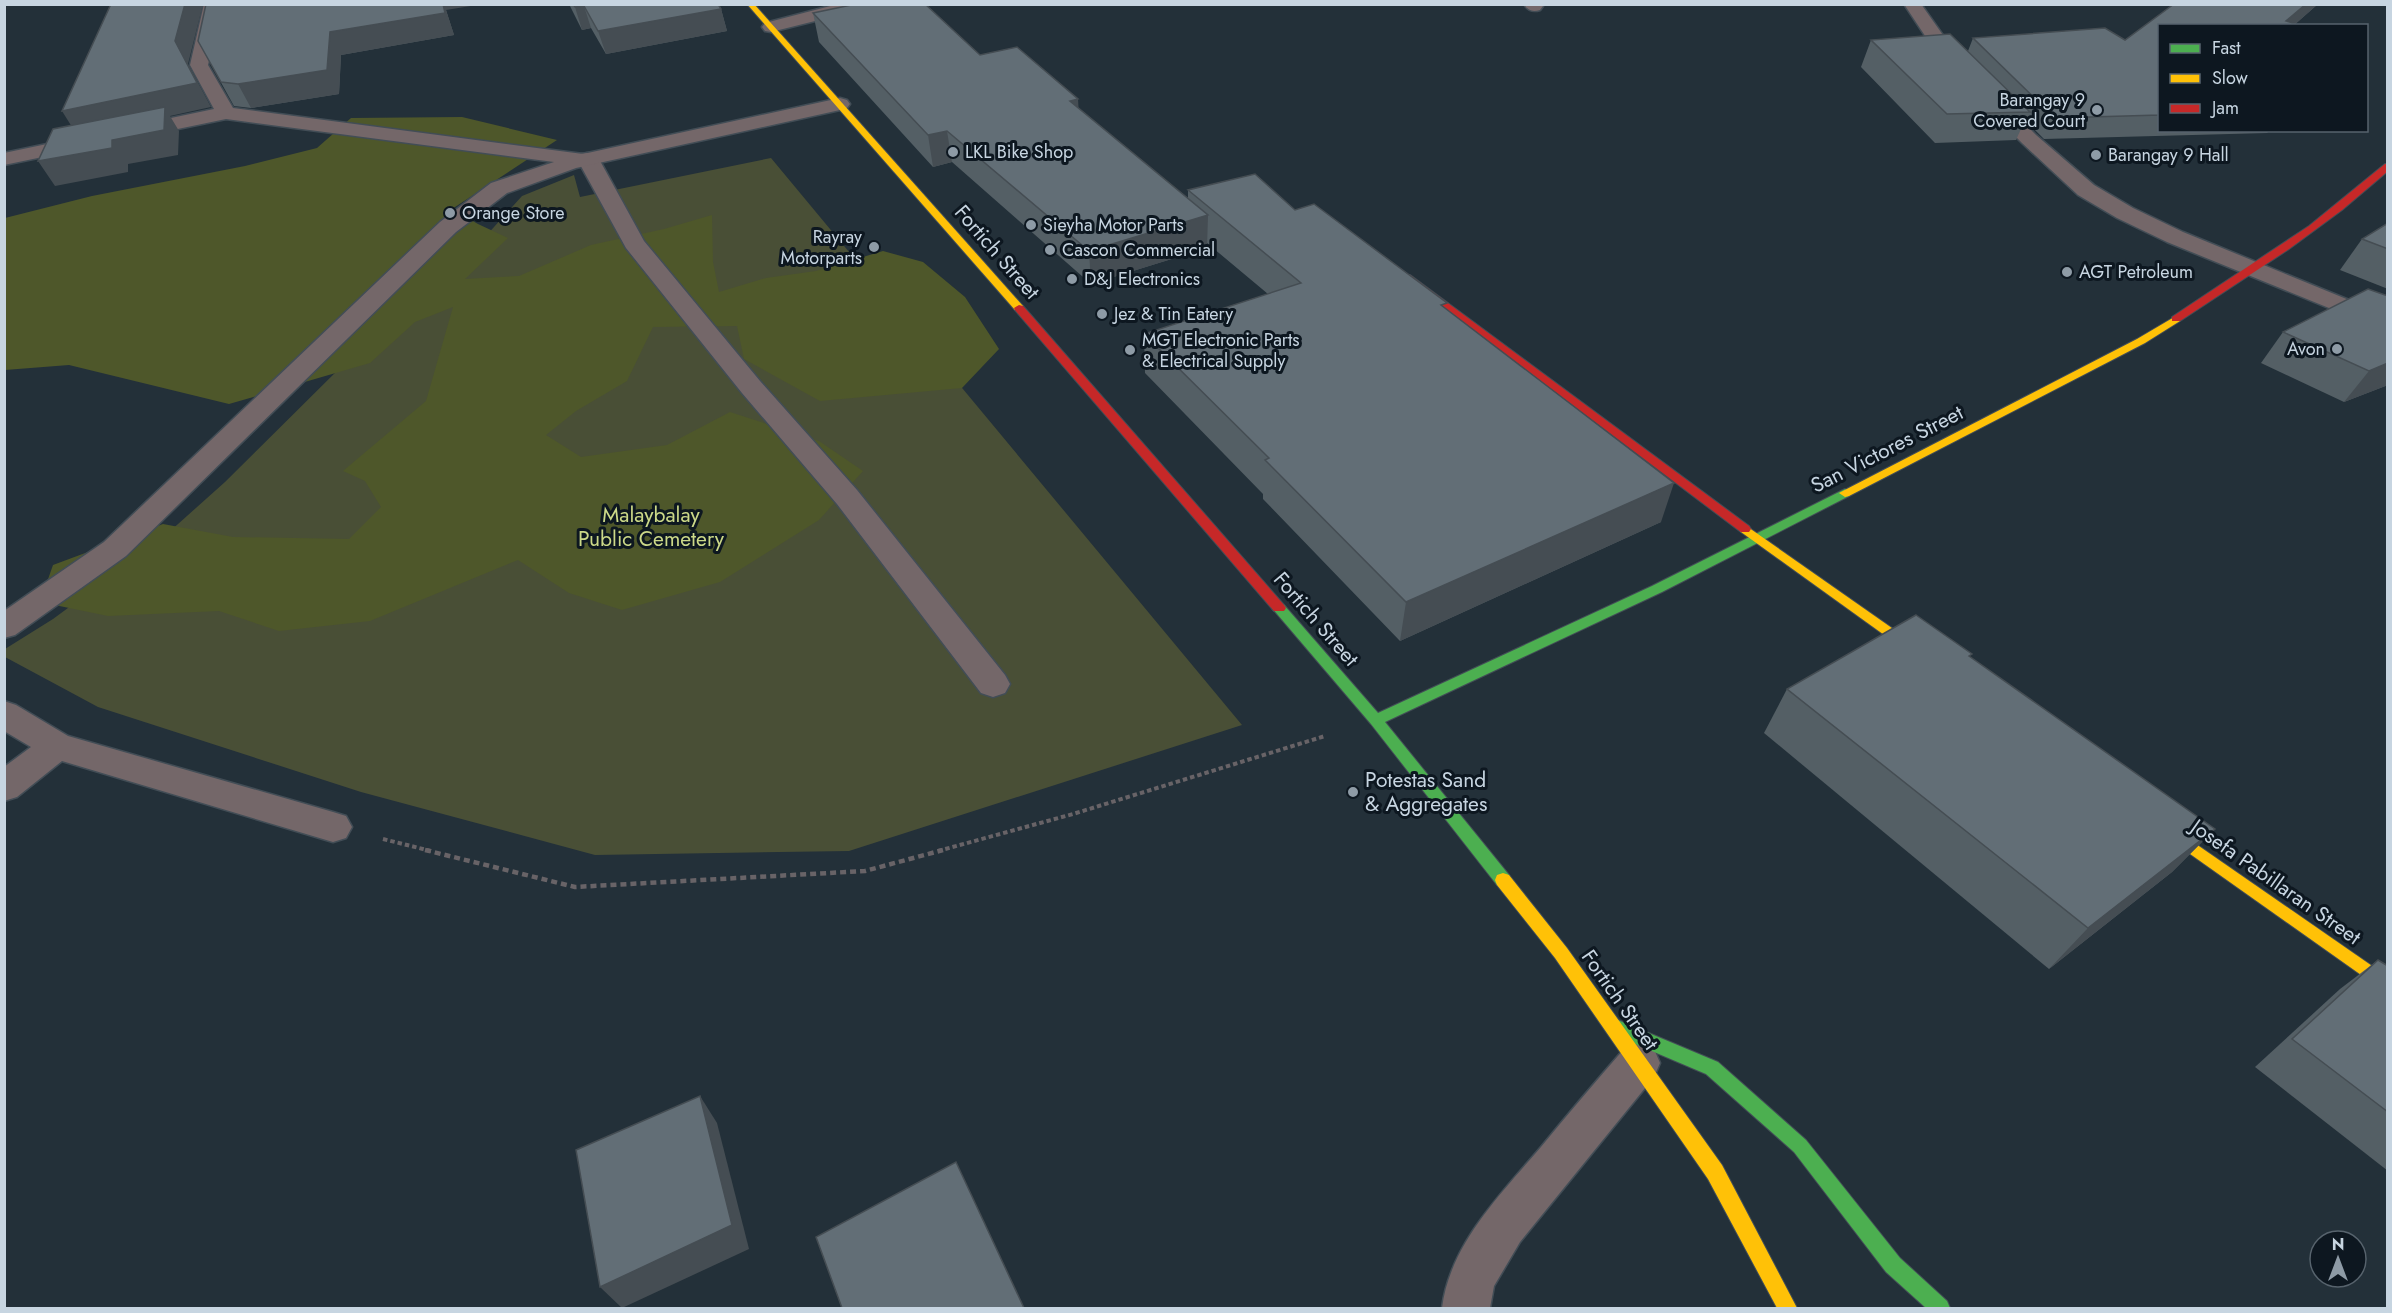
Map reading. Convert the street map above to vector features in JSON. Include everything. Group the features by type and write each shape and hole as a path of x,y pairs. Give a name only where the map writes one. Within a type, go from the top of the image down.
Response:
{"main road":[{"name":"Fortich Street","path":"750,4 840,104 1376,720 1561,953 1639,1063 1715,1172 1787,1308"},
{"name":"San Victores Street","path":"1376,720 1545,642 1758,539 2141,341 2255,269 2367,185 2388,166"},
{"path":"1395,267 1758,539 1932,662"},
{"name":"Josefa Pabillaran Street","path":"2144,814 2388,987"},
{"path":"1613,1026 1712,1068 1800,1146 1893,1265 1940,1308"}],"street":[{"path":"213,4 199,65 226,113"},
{"path":"771,27 861,4"},
{"path":"1912,4 1950,59 2046,156 2086,190 2125,213 2175,237 2388,325"},
{"path":"4,627 115,549 448,227 500,188 570,163 840,104"},
{"path":"4,159 226,113 588,159"},
{"path":"588,159 634,243 752,387 847,497 993,684"},
{"path":"4,714 57,746 333,827"},
{"path":"4,787 57,746"},
{"path":"1466,1308 1472,1279 1504,1226 1639,1063"}],"path":[{"path":"333,827 575,887 865,871 1073,814 1376,720"}],"green space":[{"path":"462,117 557,140 452,209 508,238 465,279 519,276 591,245 664,229 712,215 713,262 719,292 766,278 816,271 883,251 923,262 965,297 999,349 962,388 820,401 744,359 737,326 653,327 627,381 576,411 546,435 581,457 667,445 730,412 819,441 863,471 819,520 720,582 622,610 569,593 518,560 370,621 279,631 219,611 108,616 40,602 53,565 163,524 233,537 349,539 381,507 365,481 343,471 426,401 453,307 415,322 370,363 229,404 69,365 5,370 5,218 92,196 245,166 317,148 351,118"},
{"name":"Malaybalay Public Cemetery","path":"771,158 1242,725 849,851 595,855 361,792 98,707 5,657 5,649 53,619 159,541 225,482 350,358 485,237 522,196 574,175 580,197"}],"building":[{"path":"111,4 185,4 175,41 197,83 62,111"},
{"path":"206,4 443,4 445,13 330,32 327,70 238,84 221,82 198,41"},
{"path":"573,4 718,4 721,9 598,31 584,6 575,7"},
{"path":"856,4 925,4 980,55 1017,47 1078,99 1070,101 1208,215 1089,251 947,131 928,135 813,13"},
{"path":"2174,4 2306,4 2286,21 2292,24 2158,24 2158,115 2055,118 1973,38 2105,28 2125,40"},
{"path":"1950,34 2030,112 1947,114 1871,40"},
{"path":"165,107 164,130 112,140 112,148 38,161 53,129"},
{"path":"1255,174 1295,210 1314,204 1447,303 1441,305 1674,483 1406,602 1265,460 1269,458 1144,334 1301,283 1188,190"},
{"path":"2388,223 2388,249 2362,239"},
{"path":"2368,289 2388,296 2388,363 2369,371 2283,332"},
{"path":"1916,615 1972,654 1969,656 2215,829 2088,928 1787,689"},
{"path":"2378,960 2388,966 2388,1112 2292,1039"},
{"path":"700,1096 732,1225 600,1287 576,1150"},
{"path":"956,1162 1024,1308 842,1308 816,1237"}],"traffic: fast":[{"path":"1376,720 1657,589 1845,493"},
{"path":"1279,608 1376,720 1503,880"},
{"path":"1613,1026 1712,1068 1800,1146 1893,1265 1940,1308"}],"traffic: slow":[{"path":"750,4 1019,308"},
{"path":"1845,493 2141,341 2176,319"},
{"path":"1745,529 1924,657"},
{"path":"2157,823 2388,987"},
{"path":"1503,880 1561,953 1715,1172 1787,1308"}],"traffic: jam":[{"path":"2176,319 2312,228 2388,166"},
{"path":"1410,278 1745,529"},
{"path":"1019,308 1279,608"}],"place":[{"name":"Barangay 9 Covered Court","path":"2097,110"},
{"name":"LKL Bike Shop","path":"953,152"},
{"name":"Barangay 9 Hall","path":"2096,155"},
{"name":"Orange Store","path":"450,213"},
{"name":"Sieyha Motor Parts","path":"1031,225"},
{"name":"Rayray Motorparts","path":"874,247"},
{"name":"Cascon Commercial","path":"1050,250"},
{"name":"AGT Petroleum","path":"2067,272"},
{"name":"D&J Electronics","path":"1072,279"},
{"name":"Jez & Tin Eatery","path":"1102,314"},
{"name":"Avon","path":"2337,349"},
{"name":"MGT Electronic Parts & Electrical Supply","path":"1130,350"},
{"name":"Potestas Sand & Aggregates","path":"1353,792"}]}
